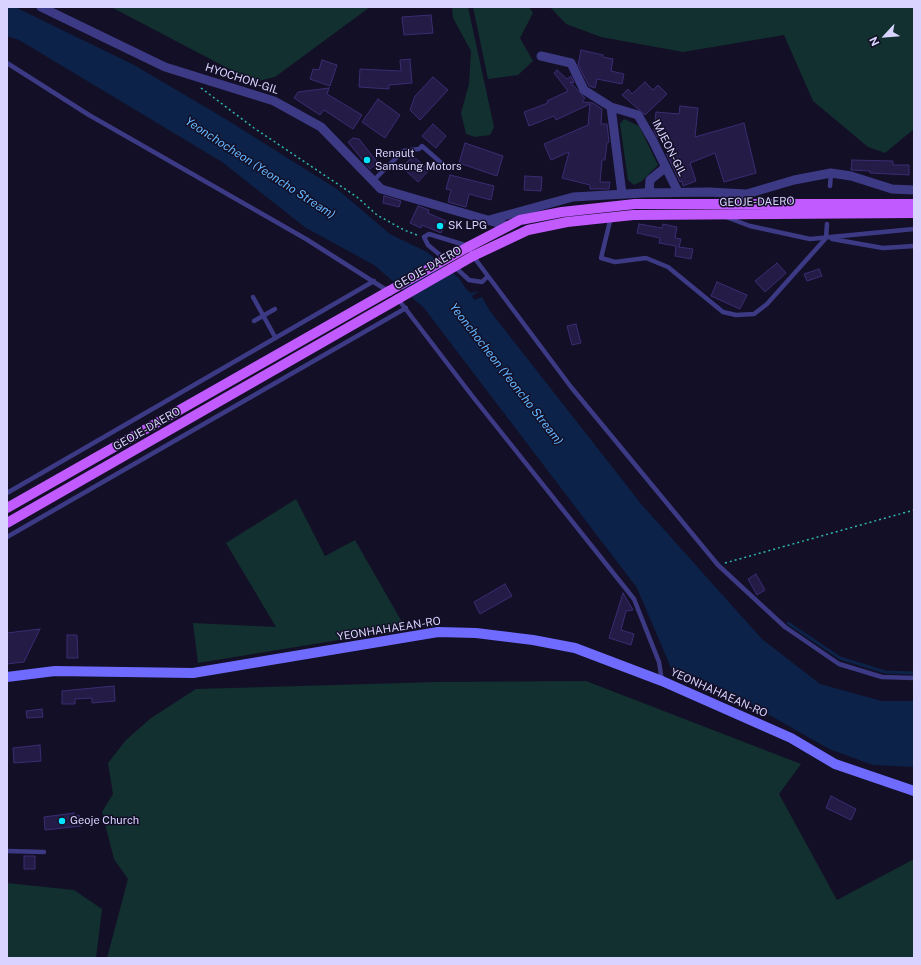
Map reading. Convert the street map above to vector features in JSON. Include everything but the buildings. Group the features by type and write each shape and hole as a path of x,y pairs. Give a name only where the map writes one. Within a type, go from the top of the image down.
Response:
{"main road":[{"name":"GEOJE-DAERO","path":"7,508 389,291 520,220 562,212 635,204 718,210 914,213"},
{"name":"GEOJE-DAERO","path":"7,523 473,256 528,230 567,222 633,215 718,210 914,204"}],"street":[{"name":"HYOCHON-GIL","path":"41,7 165,67 274,101 321,127 381,190 508,226"},
{"name":"IMJEON-GIL","path":"541,56 571,63 584,90 611,107 638,115 678,192"},
{"path":"611,107 622,194"},
{"path":"649,193 650,180 666,167"},
{"path":"718,210 745,194 794,180 831,173 851,176 892,189 914,190"},
{"path":"488,220 573,197 678,192 745,194"},
{"name":"YEONHAHAEAN-RO","path":"7,677 55,671 193,673 438,632 476,633 534,640 575,648 662,681 791,738 835,764 914,791"}],"lane":[{"path":"7,63 89,115 389,291"},
{"path":"373,181 403,151 419,149 422,146 447,168"},
{"path":"830,186 831,173"},
{"path":"718,210 750,226 810,239 914,229"},
{"path":"611,217 601,258 615,262 646,258 668,267 723,312 736,315 754,314 767,304 826,238 827,224"},
{"path":"468,247 429,234 424,237 428,245 468,280 482,282 488,276"},
{"path":"826,238 883,248 914,246"},
{"path":"473,256 571,387 718,565 785,627 839,664 882,677 914,678"},
{"path":"7,493 374,281"},
{"path":"253,297 275,337"},
{"path":"398,299 473,397 634,599 659,662 662,681"},
{"path":"7,537 406,308"},
{"path":"254,321 275,309"},
{"path":"7,851 44,852"}],"path":[{"path":"201,88 254,128 357,197 377,215 404,230 424,237"},
{"path":"718,565 914,510"}],"green space":[{"path":"111,7 370,7 275,77 254,82"},
{"path":"452,7 468,7 494,127 490,135 475,137 466,134 461,113 469,84 471,51 453,18"},
{"path":"473,7 529,7 533,13 520,38 533,61 518,75 488,79"},
{"path":"550,7 914,7 914,129 885,153 868,147 813,101 784,35 683,52 601,37 566,24"},
{"path":"624,119 639,126 658,165 642,181 634,185 628,180 620,124"},
{"path":"296,499 325,556 355,540 406,629 198,663 193,623 276,627 226,543"},
{"path":"586,681 801,764 779,794 837,900 914,859 914,958 107,958 128,879 114,859 102,812 113,794 108,763 126,740 151,718 196,689 437,682"},
{"path":"7,883 74,890 102,909 96,958 7,958"}],"water":[{"name":"Yeonchocheon (Yeoncho Stream)","path":"7,7 15,7 134,65 224,118 337,189 390,234 427,252 459,278 466,289 471,293 479,291 472,296 474,300 482,297 490,311 642,505 762,639 820,684 882,701 914,701 914,767 873,765 829,749 729,692 695,676 674,675 637,588 424,308 374,265 306,228 222,162 19,40 7,36"}],"waterway":[{"path":"788,623 840,658 885,672 914,673"}],"place":[{"name":"Renault Samsung Motors","path":"367,160"},
{"name":"SK LPG","path":"440,226"},
{"name":"Geoje Church","path":"62,821"}]}
